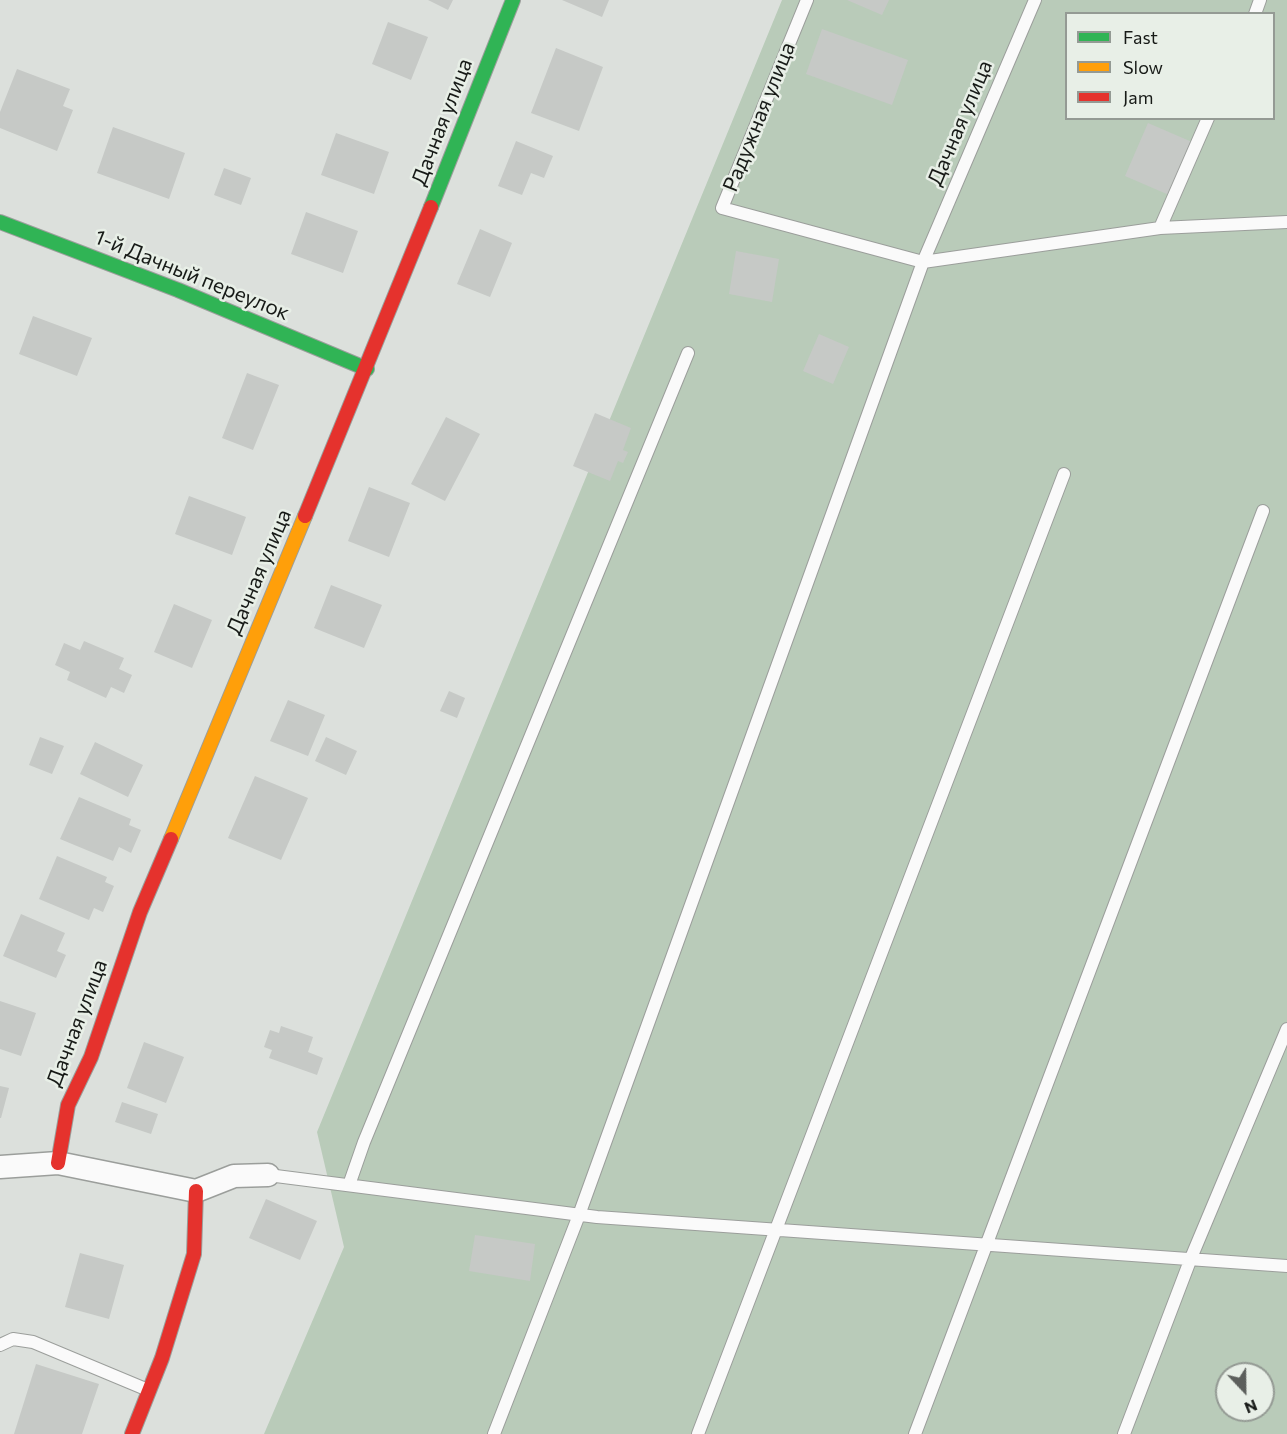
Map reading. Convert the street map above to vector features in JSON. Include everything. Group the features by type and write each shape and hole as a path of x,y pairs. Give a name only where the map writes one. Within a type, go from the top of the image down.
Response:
{"street":[{"name":"Дачная улица","path":"58,1163 68,1106 91,1057 140,912 366,369 513,0"},
{"name":"1-й Дачный переулок","path":"0,222 178,290 366,369"},
{"path":"0,1167 58,1163 196,1191 234,1176 268,1175"},
{"path":"132,1434 162,1358 194,1254 196,1191"}],"lane":[{"name":"Радужная улица","path":"807,0 722,208 923,262"},
{"name":"Дачная улица","path":"494,1434 579,1215 923,262 1035,0"},
{"path":"1160,228 1207,120"},
{"path":"923,262 1160,228 1287,222"},
{"path":"349,1185 688,354"},
{"path":"699,1434 1064,474"},
{"path":"915,1434 1263,511"},
{"path":"1125,1434 1191,1258 1287,1029"},
{"path":"268,1175 579,1215 1287,1266"},
{"path":"0,1345 13,1339 33,1342 148,1390"}],"green space":[{"path":"782,0 1287,0 1287,1434 264,1434 344,1247 317,1132"}],"building":[{"path":"428,0 453,0 448,10"},
{"path":"562,0 609,0 602,17"},
{"path":"847,0 889,0 882,15"},
{"path":"388,22 428,37 411,80 372,64"},
{"path":"822,29 908,60 892,105 806,74"},
{"path":"556,48 603,67 579,131 531,113"},
{"path":"17,69 70,89 63,106 73,110 57,151 0,128 0,112"},
{"path":"1148,123 1192,142 1169,195 1125,176"},
{"path":"113,127 185,153 169,199 97,173"},
{"path":"336,133 389,152 374,194 321,175"},
{"path":"516,141 553,156 544,178 531,173 522,195 498,186"},
{"path":"224,168 251,178 241,205 214,195"},
{"path":"306,212 358,231 343,273 291,254"},
{"path":"480,229 512,243 490,297 457,284"},
{"path":"736,251 779,259 772,302 729,294"},
{"path":"33,316 92,338 77,376 19,354"},
{"path":"819,334 849,347 833,384 803,371"},
{"path":"247,373 279,385 253,450 222,438"},
{"path":"595,413 631,428 623,450 628,452 623,463 618,461 610,481 573,466"},
{"path":"446,417 480,434 445,501 411,484"},
{"path":"369,487 410,503 389,557 348,541"},
{"path":"189,496 246,517 232,555 175,534"},
{"path":"331,585 382,605 364,648 314,628"},
{"path":"174,604 212,620 192,668 154,652"},
{"path":"84,641 124,658 119,669 132,675 124,693 111,687 106,698 67,680 70,672 55,665 64,643 80,650"},
{"path":"449,691 465,698 457,718 440,711"},
{"path":"288,700 325,715 308,756 270,741"},
{"path":"40,737 64,746 52,774 29,765"},
{"path":"326,737 357,751 346,775 315,761"},
{"path":"95,742 143,765 128,797 80,774"},
{"path":"255,776 308,798 281,860 228,838"},
{"path":"79,797 131,819 129,825 141,830 131,853 119,847 113,861 60,839"},
{"path":"57,856 107,877 105,882 114,886 103,912 94,908 89,920 39,899"},
{"path":"21,914 65,933 57,951 66,955 56,978 3,956"},
{"path":"0,1001 36,1013 21,1056 0,1049"},
{"path":"281,1026 313,1037 308,1052 323,1058 317,1075 269,1058 272,1050 264,1047 270,1030 279,1033"},
{"path":"144,1042 184,1057 166,1103 127,1088"},
{"path":"0,1086 9,1088 1,1118 0,1118"},
{"path":"122,1102 158,1114 151,1134 115,1122"},
{"path":"266,1199 317,1221 300,1260 249,1238"},
{"path":"475,1235 535,1244 530,1281 469,1271"},
{"path":"80,1253 124,1265 109,1319 65,1307"},
{"path":"36,1364 99,1384 82,1434 14,1434"}],"traffic: fast":[{"path":"431,207 513,0"},
{"path":"0,222 178,290 367,369"}],"traffic: slow":[{"path":"171,839 305,516"}],"traffic: jam":[{"path":"305,516 431,207"},
{"path":"58,1163 68,1105 91,1057 140,912 171,839"},
{"path":"132,1434 162,1358 194,1254 196,1191"}]}
